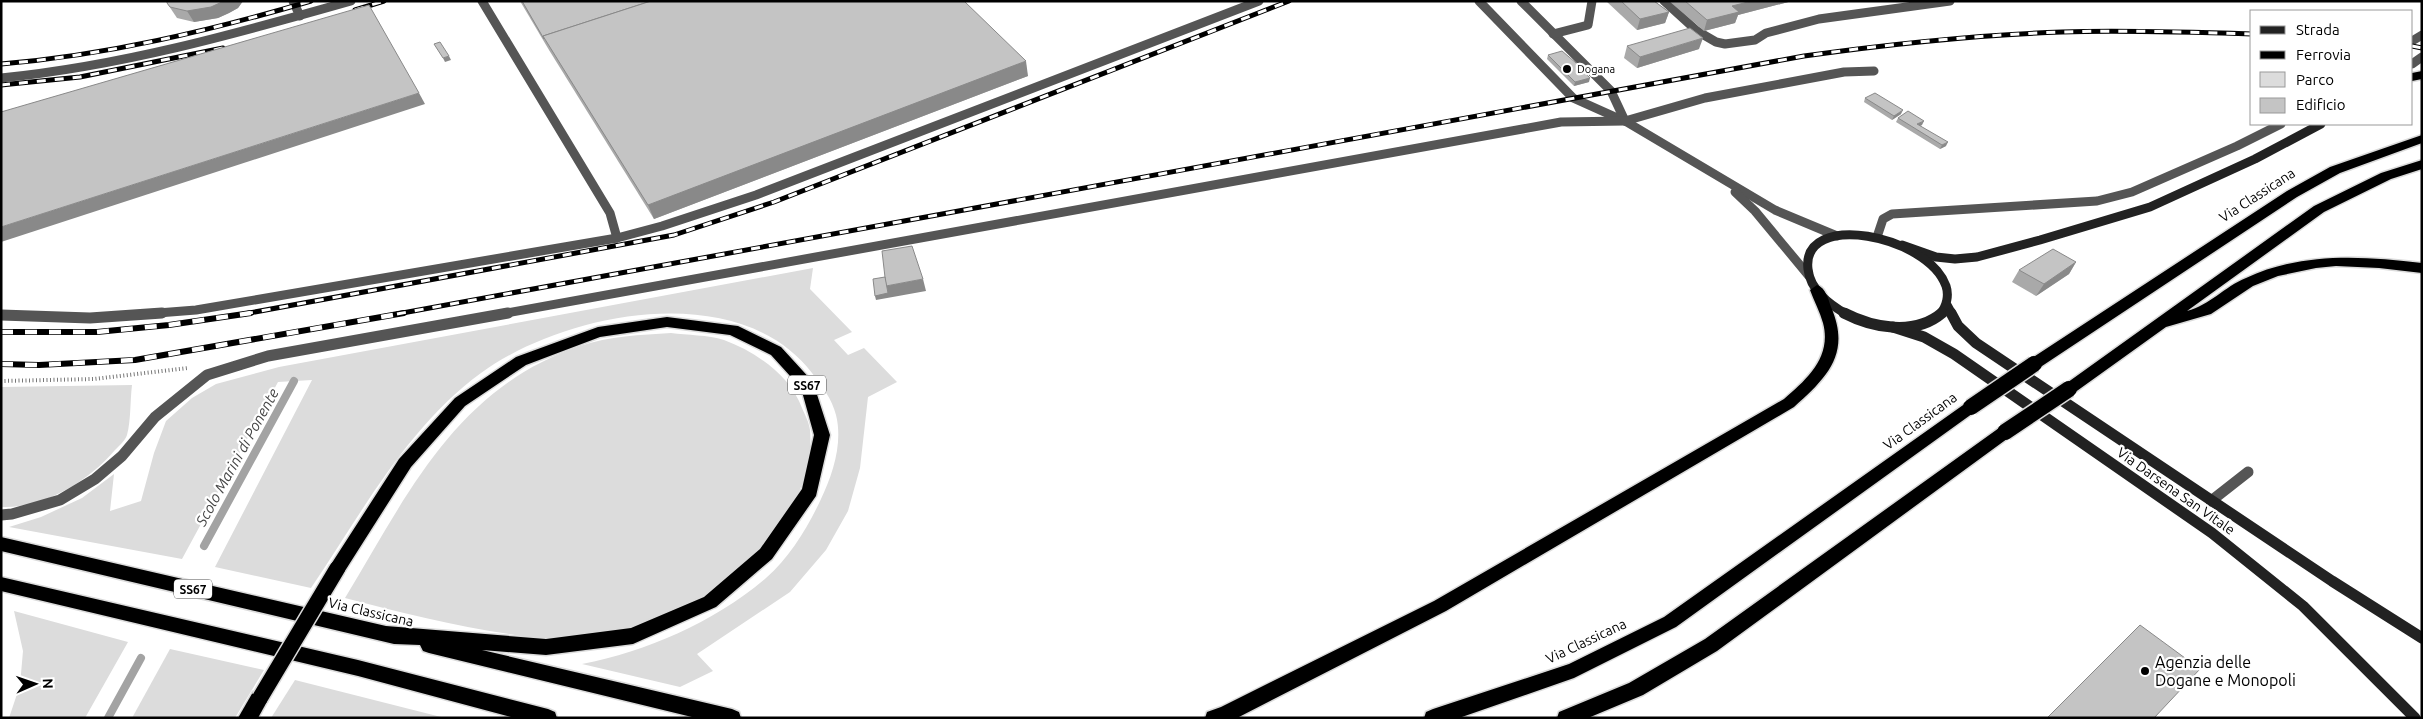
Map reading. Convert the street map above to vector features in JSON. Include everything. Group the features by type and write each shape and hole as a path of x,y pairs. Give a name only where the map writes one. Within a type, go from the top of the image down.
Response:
{"highway":[{"name":"Via Classicana","path":"1433,718 1574,670 1670,622 1970,407 2292,194 2335,170 2422,140"},
{"path":"1566,718 1636,689 1711,645 2005,432 2069,389 2319,209 2386,176 2422,164"},
{"path":"2154,326 2211,308 2250,281 2273,271 2313,263 2360,260 2422,268"},
{"path":"1214,718 1226,714 1440,606 1789,403 1819,377 1832,354 1831,327 1813,283"},
{"name":"SS67","path":"247,718 405,463 460,402 521,361 598,332 667,322 733,330 776,351 808,386 822,435 810,491 766,554 710,602 634,636 546,646 385,634"},
{"name":"Via Classicana","path":"1,544 732,718"},
{"path":"1,584 358,668 548,718"}],"street":[{"path":"293,1 300,16"},
{"path":"1,78 109,65 171,52 351,1"},
{"path":"482,1 610,213 617,238"},
{"path":"1,314 90,318 196,310 617,238 662,226 756,195 1259,1"},
{"name":"Via Darsena San Vitale","path":"1479,1 1574,98 1626,122 1775,210 1837,236"},
{"path":"1521,1 1611,91 1626,122"},
{"path":"1553,34 1588,25 1592,1"},
{"path":"1664,1 1697,31 1716,42 1725,44 1755,40 1766,33 1819,18 1950,1"},
{"path":"1881,1 1887,8"},
{"path":"1,514 12,514 60,500 95,480 122,456 155,417 207,375 268,356 1561,122 1626,122 1705,98 1844,72 1874,70"},
{"path":"1877,237 1883,219 1892,214 2097,201 2132,192 2237,146 2279,125"},
{"path":"1902,245 1936,257 1955,259 1977,257 2040,240 2150,207 2254,159 2319,125"},
{"name":"Via Darsena San Vitale","path":"1723,181 1755,211 1830,304 1849,315 1870,323 1892,327 1924,337 1954,354 2212,533 2303,606 2415,718"},
{"name":"Via Darsena San Vitale","path":"1813,283 1807,263 1812,251 1822,242 1837,236 1856,234 1877,237 1902,245 1921,255 1937,269 1949,291 1948,305 1958,326 1976,343 2332,582 2422,638"},
{"name":"Via Darsena San Vitale","path":"1892,327 1912,327 1928,323 1940,315 1948,305"},
{"path":"2211,500 2248,472"}],"path":[{"path":"1,381 94,379 192,367"}],"green space":[{"path":"813,268 810,289 852,332 834,340 848,355 864,348 897,382 868,397 860,468 848,511 826,550 790,592 697,654 713,671 680,687 582,664 631,651 679,633 725,608 766,578 783,561 798,541 821,499 836,458 838,426 836,415 826,393 812,373 781,343 742,324 698,315 651,314 604,321 558,333 517,351 481,373 454,395 408,445 367,502 311,588 215,567 312,380 278,382 182,559 9,527 41,517 82,498 114,474 110,511 141,501 154,453 166,421 192,398 216,384 279,367"},
{"path":"671,333 718,338 760,358 771,366 789,385 797,396 807,419 810,430 808,466 795,500 775,532 749,562 718,587 684,608 650,624 616,633 584,638 536,639 468,627 345,598 414,484 440,449 468,417 500,388 537,365 580,346 614,338"},
{"path":"132,385 127,435 122,443 104,461 79,482 49,498 17,506 1,507 1,387"},
{"path":"14,611 128,642 85,718 9,718 20,685 23,651"},
{"path":"170,649 264,670 235,718 132,718"},
{"path":"295,680 445,718 271,718"}],"building":[{"path":"167,1 224,1 211,7 187,11 170,7"},
{"path":"522,1 651,1 543,36 544,39"},
{"path":"651,1 964,1 1026,61 648,205 543,36"},
{"path":"1621,1 1654,1 1669,12 1640,19"},
{"path":"1685,1 1752,1 1732,6 1739,12 1707,20"},
{"path":"369,5 419,93 1,227 1,112"},
{"path":"1690,28 1703,38 1640,57 1627,46"},
{"path":"440,42 449,56 443,58 434,44"},
{"name":"Dogana","path":"1562,51 1582,68 1580,68 1590,78 1575,82 1548,55"},
{"path":"1875,93 1903,110 1894,116 1865,98"},
{"path":"1908,111 1924,121 1917,124 1948,142 1942,145 1898,118"},
{"path":"912,246 923,279 886,286 882,251"},
{"path":"2053,249 2076,262 2044,284 2019,270"},
{"path":"885,277 888,293 875,296 873,279"},
{"path":"2140,625 2200,669 2154,718 2047,718"}],"waterway":[{"name":"Scolo Marini di Ponente","path":"204,546 294,381"},
{"name":"Scolo Marini di Ponente","path":"108,718 141,658"}],"railway":[{"path":"1,64 80,55 119,48 196,32 311,1"},
{"path":"355,10 384,1"},
{"path":"244,314 674,235 774,202 1289,1"},
{"path":"397,314 1804,56 1933,41 2029,33 2133,31 2250,34"},
{"path":"2413,46 2422,48"},
{"path":"1,85 80,77 223,48"},
{"path":"1,332 97,332 169,325 251,313"},
{"path":"1,364 39,365 135,360 404,313"}],"place":[{"name":"Dogana","path":"1567,69"},
{"name":"Agenzia delle Dogane e Monopoli","path":"2145,671"}]}
